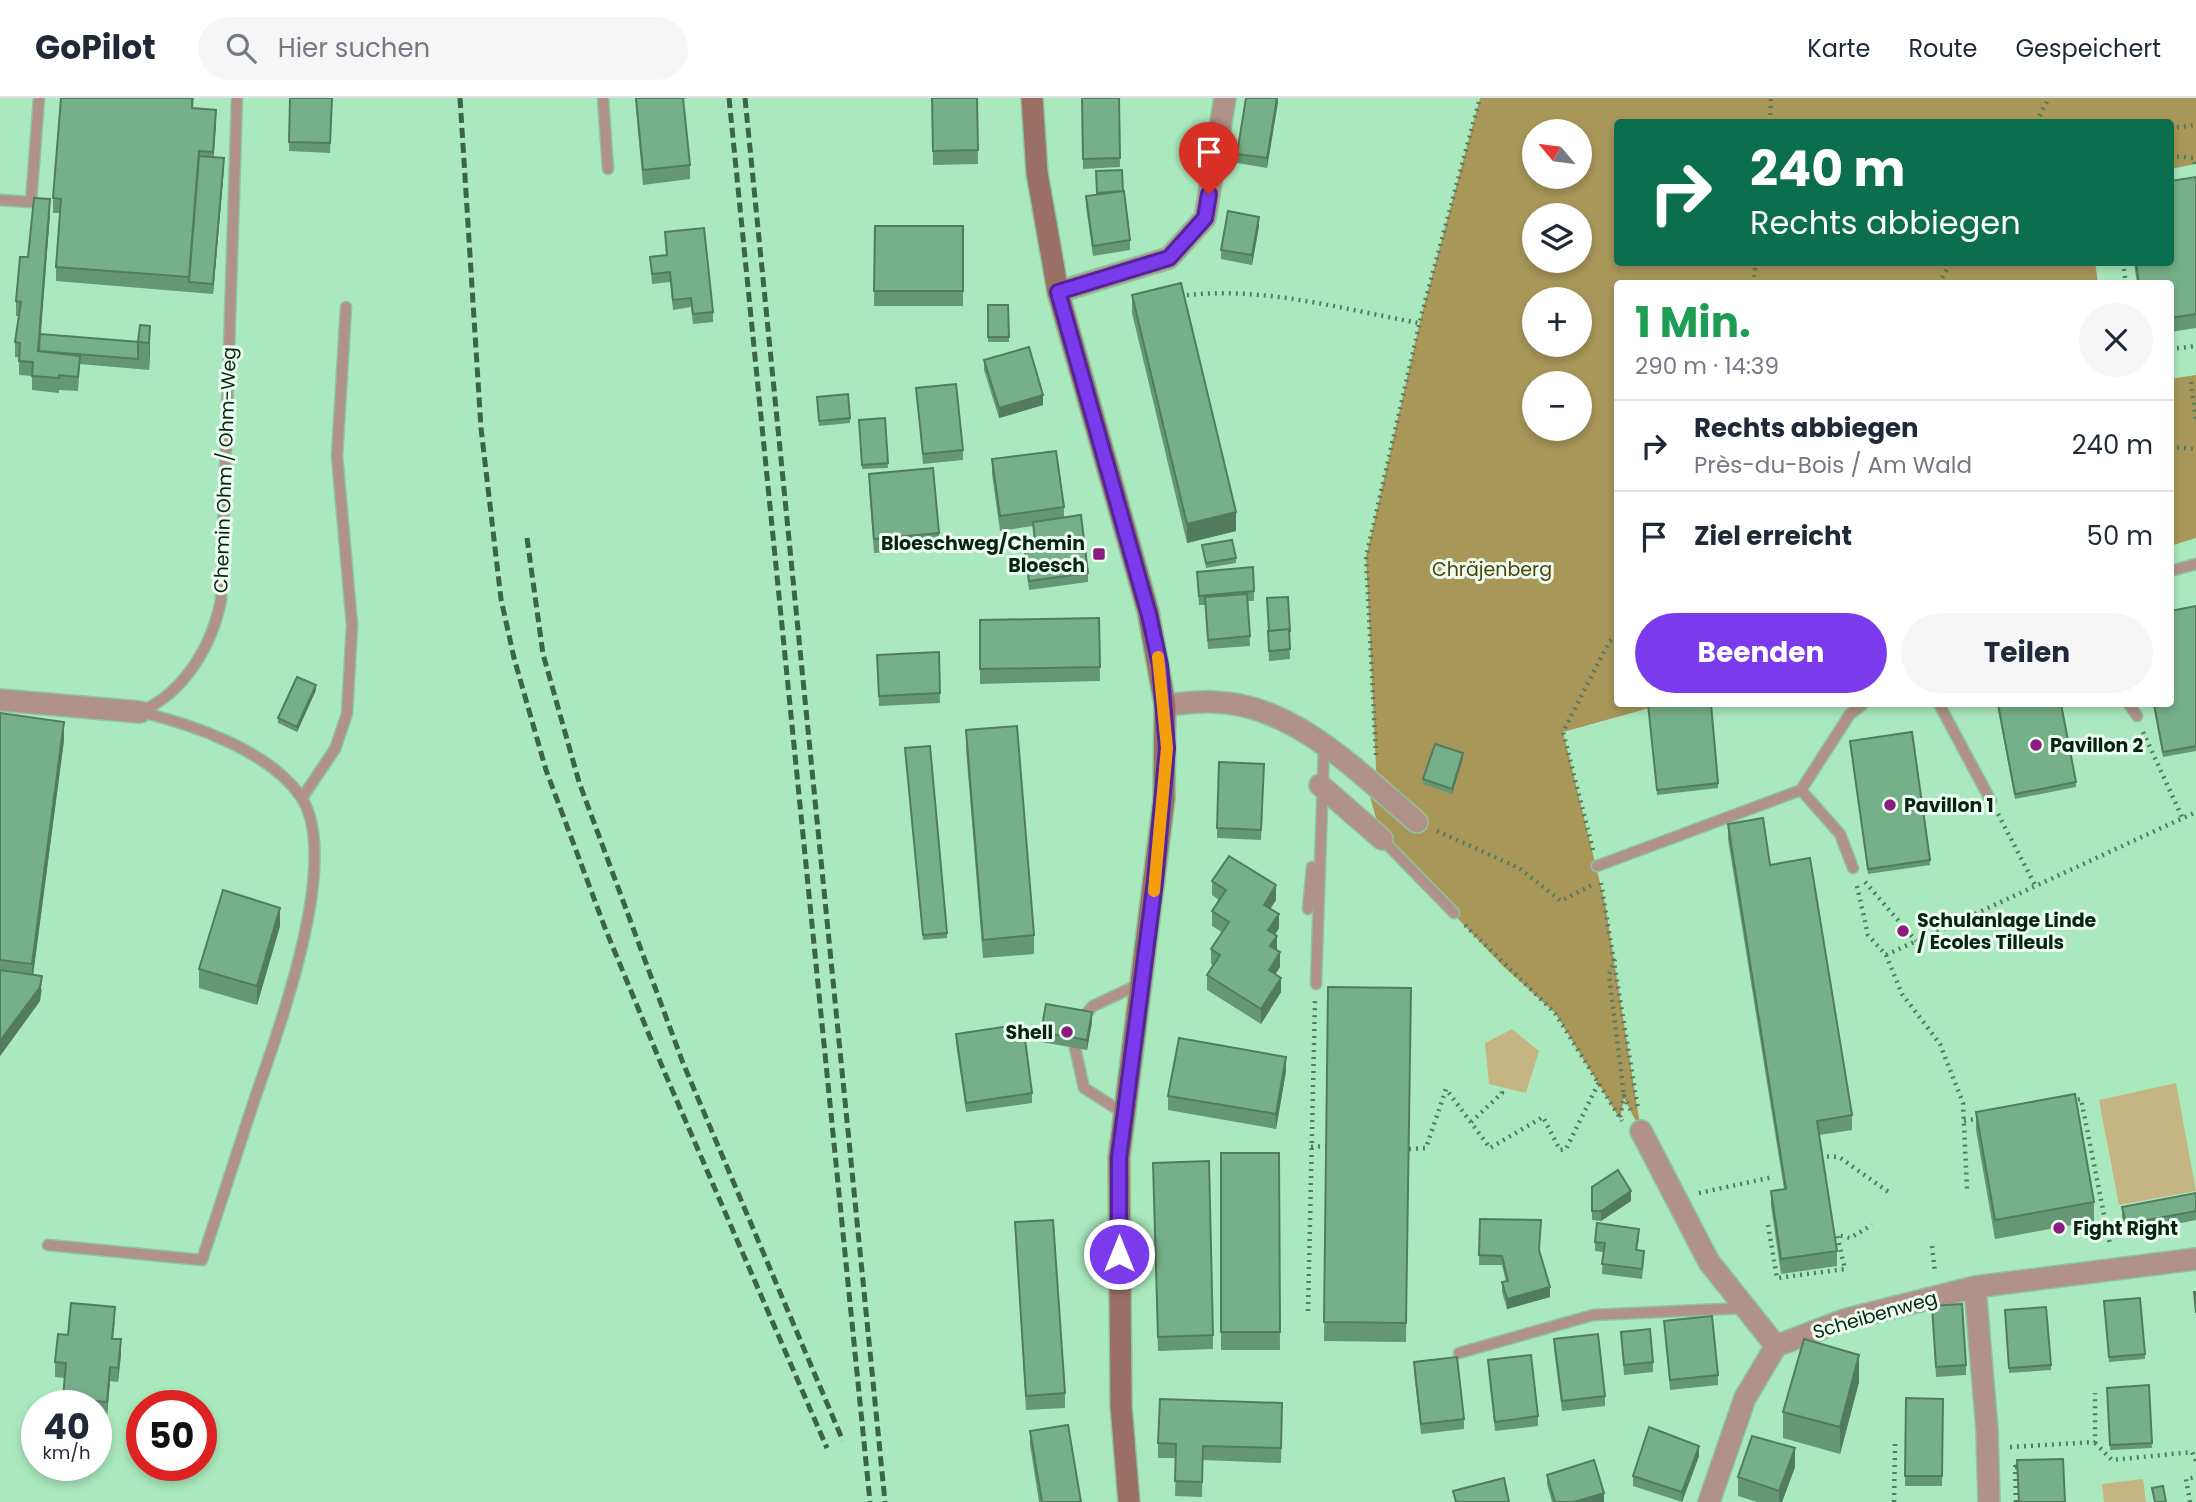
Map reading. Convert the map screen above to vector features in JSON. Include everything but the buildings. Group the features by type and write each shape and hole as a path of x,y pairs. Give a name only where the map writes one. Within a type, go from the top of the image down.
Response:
{"main road":[{"path":"1032,98 1037,173 1058,292 1149,615 1165,705 1164,799 1119,1158 1121,1406 1129,1502"}],"street":[{"path":"1058,292 1169,258 1205,218 1225,98"},
{"path":"0,700 140,712"},
{"path":"1165,705 1215,702 1252,710 1294,725 1324,742 1417,822"},
{"path":"1320,785 1381,839"},
{"path":"1640,1130 1709,1262 1776,1346 1745,1398 1709,1502"},
{"name":"Scheibenweg","path":"1776,1346 1844,1320 1975,1287 2196,1259"},
{"path":"1975,1287 1987,1430 1989,1502"}],"lane":[{"path":"0,200 31,202 39,98"},
{"name":"Chemin Ohm / Ohm-Weg","path":"140,712 168,695 197,661 214,628 222,588 237,98"},
{"path":"603,98 608,169"},
{"path":"302,798 335,748 343,730 349,690 352,625 337,456 346,307"},
{"path":"2174,570 2196,564"},
{"path":"1597,866 1801,790 1850,714 1859,707"},
{"path":"1941,707 1991,802"},
{"path":"2131,707 2137,716"},
{"path":"48,1245 202,1260 287,1005 299,960 314,857 310,815 302,798 278,772 239,749 195,728 140,712"},
{"path":"1308,909 1324,742"},
{"path":"1316,984 1320,785"},
{"path":"1801,790 1840,834 1853,868"},
{"path":"1381,839 1454,913"},
{"path":"1081,1020 1093,1006 1140,984"},
{"path":"1075,1048 1084,1088 1125,1114"},
{"path":"1459,1353 1593,1315 1745,1308"}],"path":[{"path":"1377,788 1366,557 1419,323 1480,98"},
{"path":"1770,119 1771,98"},
{"path":"2038,119 2049,98"},
{"path":"2174,128 2196,125"},
{"path":"2174,156 2194,158 2196,168"},
{"path":"1177,297 1203,293 1260,295 1419,323"},
{"path":"2174,349 2196,346"},
{"path":"2191,382 2196,419"},
{"path":"2174,447 2196,449"},
{"path":"1614,639 1602,653 1563,732 1600,881 1615,959 1640,1130"},
{"path":"2137,716 2182,817"},
{"path":"1886,955 2196,812"},
{"path":"1417,822 1519,868 1560,901 1600,881"},
{"path":"2011,837 2035,886"},
{"path":"1853,868 1916,941"},
{"path":"1853,868 1868,935 1886,955 1902,994 1940,1044 1963,1103 1967,1190"},
{"path":"1454,913 1503,966 1555,1013 1620,1119"},
{"path":"1615,959 1609,975 1624,1096"},
{"path":"1308,1311 1316,984"},
{"path":"1409,1149 1426,1148 1446,1089 1490,1148 1543,1117 1560,1150 1566,1149 1599,1082"},
{"path":"1471,1122 1502,1093 1501,1087"},
{"path":"2068,1102 2081,1099 2110,1245"},
{"path":"1964,1121 1990,1116"},
{"path":"1311,1146 1326,1146"},
{"path":"1820,1156 1839,1157 1890,1193"},
{"path":"1675,1198 1773,1177"},
{"path":"1768,1225 1777,1278 1845,1269 1837,1235 1850,1238 1872,1225"},
{"path":"1932,1246 1936,1274"},
{"path":"2095,1393 2095,1442 2112,1460 2192,1452 2196,1461"},
{"path":"1998,1448 2095,1442"},
{"path":"1894,1502 1895,1444"},
{"path":"2016,1502 2015,1467 2026,1466"},
{"path":"2190,1502 2186,1479 2196,1477"}],"shaded area":[{"path":"1512,1029 1539,1051 1526,1093 1489,1084 1485,1043"},
{"path":"2176,1083 2196,1191 2119,1205 2099,1100"},
{"path":"2143,1479 2146,1502 2104,1502 2102,1484"}],"green space":[{"name":"Chräjenberg","path":"1480,98 2196,98 2196,164 2174,168 2174,119 1614,119 1614,266 2096,266 2098,280 1614,280 1614,707 1653,707 1563,732 1605,903 1641,1131 1624,1098 1620,1119 1555,1013 1503,966 1382,839 1370,797 1377,788 1366,557 1422,313"},
{"path":"2196,375 2196,538 2174,545 2174,378"}],"railway":[{"path":"460,98 481,428 501,599 514,658 546,770 605,928 827,1448"},
{"path":"729,98 870,1502"},
{"path":"745,98 885,1502"},
{"path":"527,538 543,654 579,782 683,1063 843,1441"}],"slow traffic":[{"path":"1154,891 1167,748 1165,705 1158,657"}],"place":[{"name":"Bloeschweg/Chemin Bloesch","path":"1099,554"},
{"name":"Pavillon 2","path":"2036,745"},
{"name":"Pavillon 1","path":"1890,805"},
{"name":"Schulanlage Linde / Ecoles Tilleuls","path":"1903,931"},
{"name":"Shell","path":"1067,1032"},
{"name":"Fight Right","path":"2059,1228"}],"route":[{"path":"1119,1254 1119,1158 1164,799 1167,748 1165,705 1149,615 1058,292 1169,258 1205,218 1209,194"}]}
